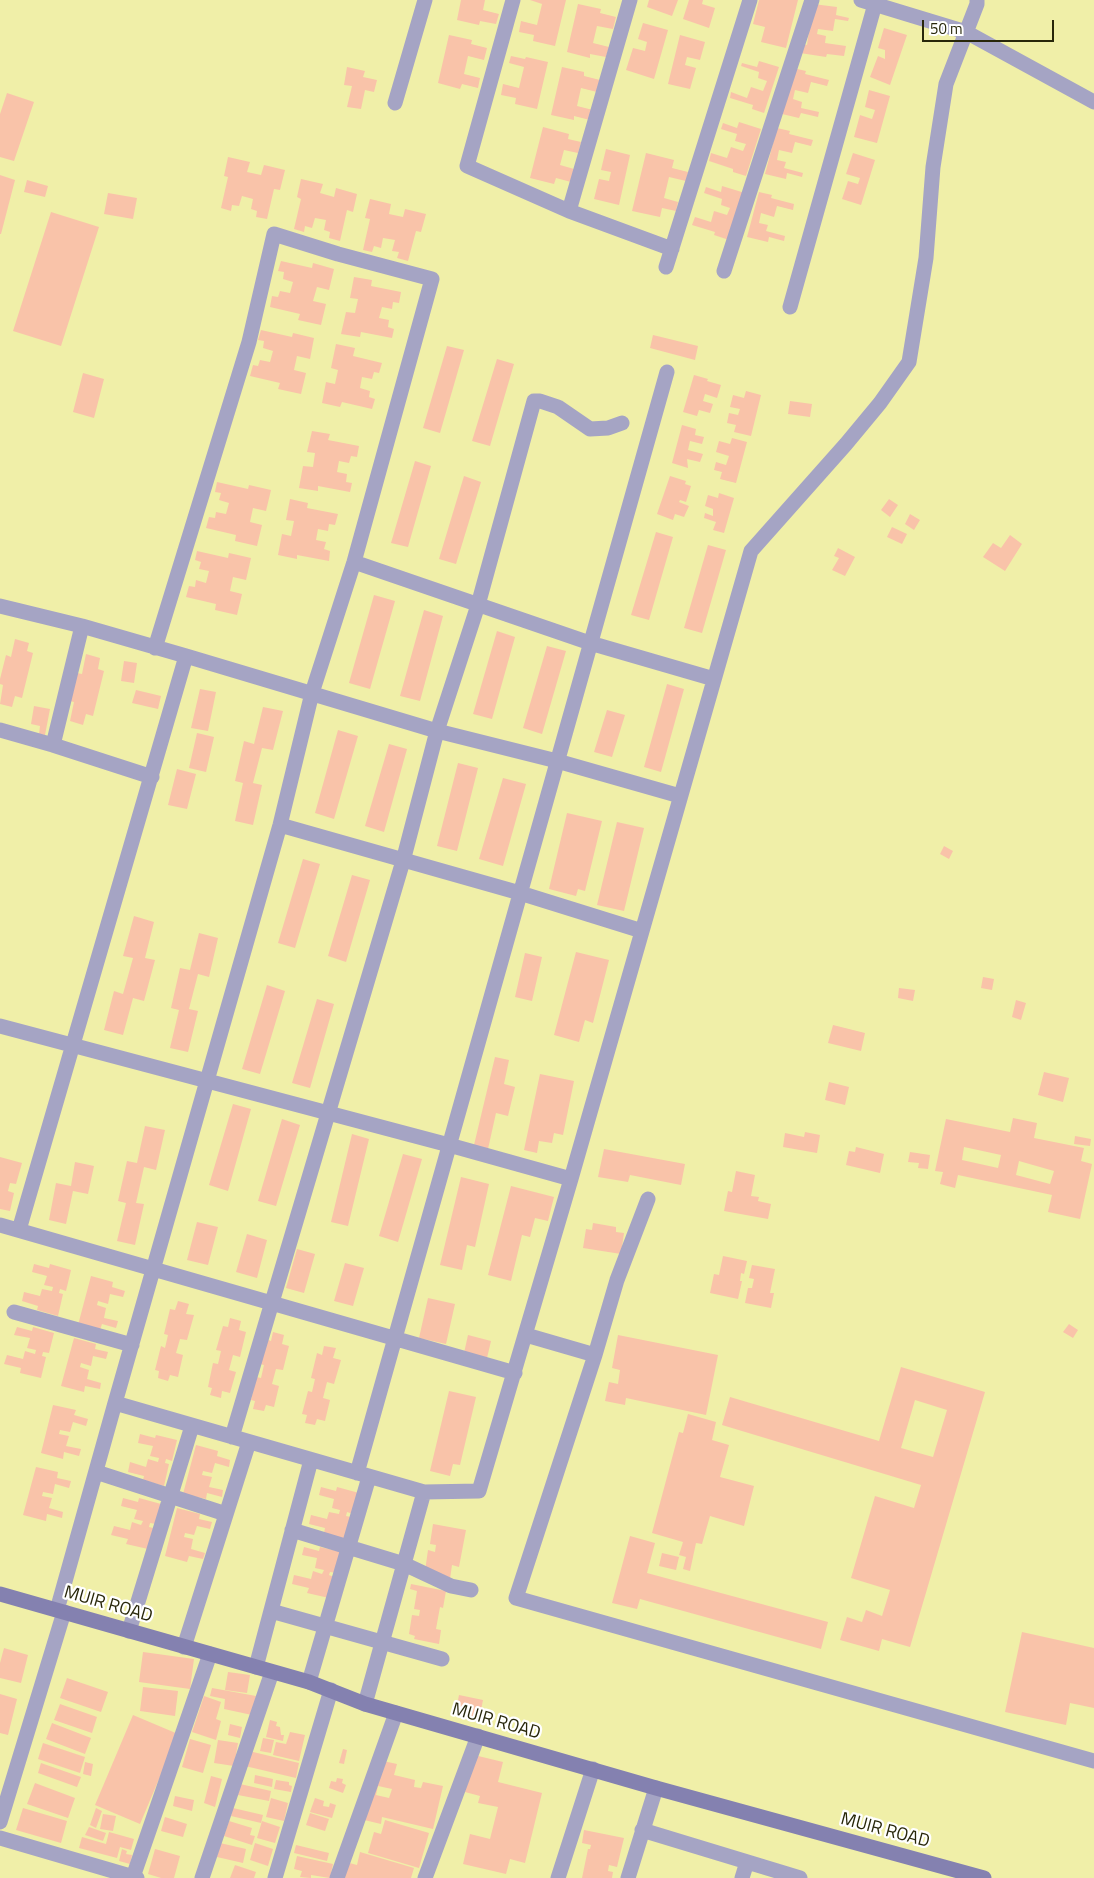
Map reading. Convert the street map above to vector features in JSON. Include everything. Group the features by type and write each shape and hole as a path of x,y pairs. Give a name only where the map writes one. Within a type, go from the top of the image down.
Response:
{"main road":[{"name":"MUIR ROAD","path":"0,1594 309,1682 365,1704 593,1770 984,1878"}],"street":[{"path":"395,103 425,0"},
{"path":"513,0 468,166 569,211 672,249"},
{"path":"569,211 630,0"},
{"path":"666,267 750,0"},
{"path":"724,271 812,0"},
{"path":"116,1403 424,1492 479,1491 571,1180 751,551 852,437 880,403 909,362 926,258 933,167 946,84 978,4 977,0"},
{"path":"790,307 868,2 966,32 1094,102"},
{"path":"0,1822 61,1611 96,1472 153,1268 280,825 312,693 354,562 432,280 274,234 249,342 155,648"},
{"path":"309,1682 348,1547 395,1338 667,372"},
{"path":"232,1437 403,861 436,731 478,605 534,401 558,407 590,430 608,428 622,423"},
{"path":"354,562 590,643 714,679"},
{"path":"0,606 82,626 436,731 557,761 680,796"},
{"path":"53,745 82,626"},
{"path":"19,1230 186,656"},
{"path":"0,730 152,777"},
{"path":"280,825 642,931"},
{"path":"0,1026 327,1112 571,1180"},
{"path":"648,1200 617,1280 595,1355 516,1598 1094,1761"},
{"path":"0,1225 515,1373"},
{"path":"14,1312 132,1345"},
{"path":"526,1335 595,1355"},
{"path":"129,1631 192,1426"},
{"path":"184,1647 249,1442"},
{"path":"256,1667 311,1460"},
{"path":"96,1472 226,1514"},
{"path":"365,1704 424,1492"},
{"path":"292,1530 404,1564 442,1583 471,1590"},
{"path":"271,1611 442,1659"},
{"path":"0,1838 135,1878 210,1654"},
{"path":"202,1878 272,1672"},
{"path":"276,1878 331,1690"},
{"path":"337,1878 396,1713"},
{"path":"425,1878 478,1736"},
{"path":"558,1878 593,1770"},
{"path":"628,1878 656,1788"},
{"path":"642,1830 800,1878"},
{"path":"742,1878 747,1862"}],"building":[{"path":"461,0 485,0 483,10 499,14 496,24 480,21 479,25 457,20"},
{"path":"530,0 566,0 555,46 533,41 534,35 519,32 521,21 537,25 542,4"},
{"path":"649,0 678,0 672,16 647,7"},
{"path":"689,0 703,0 702,4 715,8 709,28 683,19"},
{"path":"759,0 798,0 786,48 761,42 765,27 753,24"},
{"path":"578,4 601,9 600,13 616,17 613,29 597,26 593,43 609,47 606,57 590,54 590,58 567,52"},
{"path":"813,4 837,7 836,15 849,18 848,21 835,19 833,31 818,29 817,34 826,36 825,43 846,46 844,56 827,54 826,57 800,53 801,44 807,45"},
{"path":"643,23 668,30 654,79 626,70 633,48 645,51 647,42 638,39"},
{"path":"884,28 907,35 890,85 870,77 878,56 885,59 885,50 878,48"},
{"path":"449,35 472,40 471,44 487,48 484,60 468,56 464,74 480,78 478,88 462,84 460,89 438,83"},
{"path":"680,35 705,42 700,60 687,57 685,65 696,68 690,89 668,84"},
{"path":"511,56 548,62 537,109 515,104 516,98 501,95 503,84 519,88 524,67 509,63"},
{"path":"759,61 779,67 764,113 752,109 753,105 730,98 731,92 747,98 751,87 763,91 767,81 758,78 759,72 741,66 742,63 757,67"},
{"path":"347,67 365,71 363,77 377,80 374,92 365,90 361,109 347,107 352,86 344,85"},
{"path":"562,67 584,72 584,76 600,80 597,92 581,88 577,106 593,110 590,120 574,116 574,120 551,115"},
{"path":"793,68 806,71 805,74 829,80 827,86 811,82 808,93 795,90 793,99 802,102 801,108 819,112 818,117 801,113 799,118 782,114"},
{"path":"869,90 890,96 877,143 854,137 860,115 872,119 875,110 865,107"},
{"path":"7,93 34,102 14,161 0,157 0,114"},
{"path":"739,122 761,129 746,176 733,172 733,169 709,161 711,153 727,158 731,147 743,151 746,144 735,141 737,134 721,129 723,123 737,128"},
{"path":"543,127 569,134 568,139 581,142 578,153 564,150 560,165 574,169 571,182 556,178 554,184 530,178"},
{"path":"777,128 790,131 789,134 813,140 811,146 795,142 792,153 779,150 777,160 786,162 784,168 803,173 802,177 787,173 786,179 765,174"},
{"path":"606,149 630,155 619,205 594,199 599,179 609,181 611,172 601,170"},
{"path":"646,153 674,160 672,168 688,172 686,181 669,177 664,198 678,202 676,211 662,208 660,217 632,211"},
{"path":"853,153 875,160 861,205 842,199 848,181 858,184 860,178 846,174"},
{"path":"228,157 250,162 247,172 261,175 264,165 285,170 280,190 274,189 267,219 256,217 257,211 251,209 253,199 242,196 239,206 232,205 231,211 221,208 228,177 224,176"},
{"path":"0,175 15,180 1,234 0,234"},
{"path":"301,179 323,184 320,193 334,197 336,188 357,194 353,212 347,210 340,241 329,238 330,232 324,230 326,220 315,218 312,228 305,226 304,232 294,229 301,199 297,197"},
{"path":"27,180 48,186 45,197 24,192"},
{"path":"722,186 745,193 729,240 714,235 715,232 692,225 695,217 711,222 714,211 727,215 730,208 721,205 722,199 704,193 706,187 721,192"},
{"path":"759,192 772,195 771,198 794,204 793,210 777,206 774,217 761,213 759,223 768,225 766,231 785,236 784,241 769,237 768,242 747,237"},
{"path":"108,193 137,198 133,219 104,214"},
{"path":"370,199 391,204 389,214 403,217 405,209 426,214 421,232 416,231 408,261 397,258 399,252 392,251 395,240 383,238 381,248 374,246 372,252 363,250 370,219 365,218"},
{"path":"51,212 99,227 61,346 13,331"},
{"path":"281,261 312,268 313,263 334,269 329,290 317,287 313,301 326,304 321,325 298,320 300,314 270,307 272,296 278,297 280,291 290,293 293,282 283,279 284,272 278,271"},
{"path":"354,277 372,280 371,286 401,292 399,303 393,302 392,309 382,307 379,318 389,320 388,327 394,329 392,338 361,332 360,337 341,334 346,312 355,313 358,299 350,298"},
{"path":"261,330 292,337 293,333 314,338 310,359 297,356 294,370 306,373 301,394 278,389 280,383 250,376 253,365 258,366 260,360 270,362 273,351 263,348 264,341 258,340"},
{"path":"653,335 698,346 695,360 650,348"},
{"path":"336,344 355,348 353,356 382,363 379,373 374,372 372,379 362,377 360,388 370,391 369,397 375,399 372,409 342,402 340,407 322,403 326,382 335,384 338,370 331,368"},
{"path":"447,346 464,350 440,433 423,428"},
{"path":"497,359 514,364 490,446 472,441"},
{"path":"83,373 104,379 94,418 73,412"},
{"path":"694,375 721,385 717,398 705,394 703,401 713,404 710,413 699,410 697,416 683,412"},
{"path":"746,391 761,395 751,436 734,432 736,425 727,423 729,413 738,415 740,409 730,407 733,395 744,398"},
{"path":"790,401 812,404 810,417 788,414"},
{"path":"682,425 696,429 695,435 704,437 702,444 690,441 688,450 703,454 700,462 687,459 688,468 672,463"},
{"path":"312,431 330,434 328,440 359,446 357,457 351,456 349,463 339,461 337,472 347,474 346,482 352,483 350,492 318,486 318,491 299,488 303,466 313,467 315,453 307,452"},
{"path":"732,438 747,442 736,483 720,479 722,472 714,470 716,462 726,465 729,456 716,452 719,441 730,444"},
{"path":"415,461 431,466 408,547 391,543"},
{"path":"464,476 481,482 456,564 439,559"},
{"path":"670,476 686,481 685,484 691,486 686,502 680,500 679,502 689,506 684,517 675,514 673,520 657,514"},
{"path":"217,482 248,489 249,485 271,490 266,511 253,508 250,522 262,525 257,546 235,541 236,535 206,528 209,517 215,518 216,512 226,514 229,503 219,500 221,493 215,492"},
{"path":"719,493 734,498 724,533 713,530 716,522 704,518 705,513 713,516 713,509 705,506 708,495 718,498"},
{"path":"290,499 308,503 307,508 338,514 335,525 329,524 328,531 318,529 316,540 326,542 324,549 330,551 329,561 297,555 297,559 278,555 282,534 291,536 294,521 286,520"},
{"path":"889,499 898,505 890,517 881,510"},
{"path":"910,514 920,520 914,530 905,524"},
{"path":"892,527 907,534 902,544 887,537"},
{"path":"656,532 673,537 649,620 631,615"},
{"path":"1010,535 1022,544 1005,571 983,557 993,543 1001,548"},
{"path":"708,545 726,550 702,633 684,628"},
{"path":"838,548 855,557 845,576 832,570 839,558 834,556"},
{"path":"197,551 228,558 229,553 251,558 246,580 233,577 230,591 242,594 237,615 215,610 216,604 186,597 189,586 195,587 196,580 206,583 209,571 199,569 201,562 195,560"},
{"path":"374,595 395,601 370,689 349,683"},
{"path":"424,610 443,616 420,701 400,696"},
{"path":"497,631 515,637 492,719 473,714"},
{"path":"15,639 29,643 27,651 33,653 22,698 15,696 12,707 0,704 3,685 0,684 0,679 6,655 11,657"},
{"path":"547,646 566,651 542,734 523,728"},
{"path":"86,654 100,658 98,669 104,671 93,716 86,714 83,725 70,721 74,702 70,701 77,673 82,674"},
{"path":"124,661 137,663 134,683 121,681"},
{"path":"667,684 684,689 661,772 644,767"},
{"path":"200,689 216,692 208,731 191,728"},
{"path":"136,690 161,696 158,709 132,703"},
{"path":"34,706 50,709 45,735 39,734 40,726 31,724"},
{"path":"263,707 283,711 273,750 262,748 253,783 262,785 253,825 235,821 243,783 235,781 244,741 254,744"},
{"path":"607,710 625,715 612,757 594,752"},
{"path":"338,730 358,736 334,819 315,813"},
{"path":"197,733 214,737 206,772 189,768"},
{"path":"389,744 407,749 384,832 365,826"},
{"path":"458,763 478,768 457,851 437,846"},
{"path":"177,769 196,774 187,809 168,805"},
{"path":"503,778 526,784 503,866 479,859"},
{"path":"567,813 602,821 585,891 578,889 576,896 549,889"},
{"path":"617,822 644,828 624,911 597,905"},
{"path":"944,846 953,851 949,859 940,854"},
{"path":"303,859 320,864 295,948 278,943"},
{"path":"352,875 370,880 346,962 328,956"},
{"path":"134,916 154,922 145,958 155,960 144,1001 133,998 123,1035 104,1030 114,991 123,994 133,958 123,956"},
{"path":"199,933 218,938 209,977 198,974 189,1009 198,1011 188,1052 170,1048 179,1010 171,1008 180,968 190,970"},
{"path":"576,952 609,960 593,1023 585,1020 579,1042 554,1035"},
{"path":"525,953 542,957 532,1001 515,997"},
{"path":"983,977 994,979 992,990 981,988"},
{"path":"267,985 285,991 260,1074 242,1069"},
{"path":"899,988 915,990 913,1001 898,998"},
{"path":"317,999 334,1004 310,1088 292,1083"},
{"path":"1016,1000 1026,1003 1021,1020 1012,1017"},
{"path":"833,1025 865,1033 861,1051 828,1043"},
{"path":"495,1057 509,1060 504,1084 515,1087 508,1116 496,1113 488,1149 474,1145"},
{"path":"1044,1072 1069,1078 1063,1102 1038,1095"},
{"path":"540,1074 574,1081 563,1135 554,1133 552,1143 539,1141 537,1153 524,1150"},
{"path":"829,1082 849,1087 845,1105 825,1100"},
{"path":"233,1104 251,1109 228,1191 209,1185"},
{"path":"1013,1118 1037,1123 1034,1138 1084,1148 1081,1161 1092,1164 1080,1219 1048,1212 1052,1195 958,1175 955,1188 940,1184 943,1172 935,1171 946,1119 1010,1132","holes":["964,1147 1001,1155 998,1168 962,1160","1019,1161 1054,1171 1050,1184 1016,1175"]},
{"path":"282,1119 300,1125 276,1206 258,1201"},
{"path":"145,1126 165,1130 156,1170 144,1167 136,1203 144,1204 135,1245 117,1241 126,1203 118,1201 127,1161 137,1163"},
{"path":"805,1132 820,1135 817,1153 783,1147 785,1133 804,1137"},
{"path":"352,1134 369,1139 348,1226 331,1222"},
{"path":"1075,1136 1091,1139 1090,1146 1074,1144"},
{"path":"856,1147 884,1154 880,1173 846,1165 849,1151 855,1152"},
{"path":"604,1149 685,1164 681,1185 630,1175 628,1182 598,1177"},
{"path":"910,1152 930,1155 928,1169 918,1168 919,1163 908,1162"},
{"path":"403,1154 422,1159 398,1242 379,1236"},
{"path":"0,1157 22,1163 16,1184 10,1183 8,1191 14,1193 10,1211 0,1209"},
{"path":"75,1162 94,1166 88,1194 73,1191 66,1224 49,1220 56,1183 71,1186"},
{"path":"736,1171 755,1175 751,1196 759,1197 758,1201 771,1204 768,1219 724,1211 728,1191 732,1192"},
{"path":"461,1177 489,1184 475,1247 467,1245 462,1270 440,1265"},
{"path":"511,1186 554,1197 548,1221 535,1218 530,1237 522,1235 511,1281 488,1275"},
{"path":"197,1222 218,1227 208,1265 187,1260"},
{"path":"593,1223 616,1227 616,1232 624,1233 621,1254 583,1248 586,1229 592,1230"},
{"path":"247,1234 267,1240 257,1278 236,1272"},
{"path":"297,1249 315,1254 304,1293 286,1288"},
{"path":"723,1256 747,1261 744,1274 741,1273 740,1281 742,1281 738,1299 710,1293 714,1274 719,1275"},
{"path":"345,1263 364,1268 353,1306 334,1301"},
{"path":"34,1264 49,1268 50,1264 71,1270 66,1291 60,1289 59,1293 63,1294 58,1316 37,1310 38,1306 22,1301 24,1292 40,1296 42,1289 52,1291 53,1287 44,1285 47,1276 32,1272"},
{"path":"752,1265 775,1269 770,1293 774,1293 771,1308 745,1303 748,1288 752,1288 754,1279 749,1278"},
{"path":"91,1276 113,1282 112,1287 125,1291 123,1297 110,1294 108,1304 98,1301 97,1305 106,1308 104,1318 118,1321 116,1328 102,1324 100,1330 78,1325"},
{"path":"428,1298 455,1304 446,1344 419,1338"},
{"path":"178,1301 189,1304 186,1314 194,1315 187,1340 180,1339 176,1353 183,1355 178,1377 170,1375 168,1381 158,1378 159,1371 155,1370 161,1346 165,1348 168,1335 164,1334 170,1309 175,1310"},
{"path":"230,1318 241,1321 239,1330 246,1332 240,1357 233,1355 229,1370 236,1372 230,1393 222,1391 221,1398 210,1395 212,1388 208,1387 213,1363 218,1364 221,1351 216,1350 223,1326 228,1327"},
{"path":"1069,1324 1078,1330 1073,1338 1063,1332"},
{"path":"17,1327 32,1331 33,1327 54,1333 49,1353 43,1352 42,1356 46,1357 41,1378 20,1373 21,1368 4,1364 7,1355 23,1359 25,1351 35,1354 36,1350 27,1348 30,1338 14,1335"},
{"path":"273,1332 284,1335 282,1344 289,1346 283,1370 276,1369 272,1384 279,1386 274,1407 266,1405 264,1411 253,1409 255,1401 251,1400 256,1377 261,1378 264,1365 260,1364 266,1339 271,1341"},
{"path":"468,1335 491,1341 487,1358 464,1353"},
{"path":"618,1335 718,1355 706,1415 626,1398 625,1405 605,1401 609,1382 618,1384 620,1370 612,1368"},
{"path":"74,1338 96,1344 95,1349 108,1352 106,1359 93,1356 91,1366 81,1363 80,1367 89,1370 87,1379 101,1383 100,1389 85,1386 84,1392 61,1386"},
{"path":"324,1346 336,1348 333,1358 341,1360 334,1384 327,1382 323,1398 330,1400 325,1421 317,1419 315,1425 305,1423 307,1415 302,1414 308,1391 312,1392 315,1379 311,1378 317,1353 322,1355"},
{"path":"901,1367 985,1392 910,1647 882,1639 879,1651 840,1640 847,1617 862,1622 866,1610 882,1616 890,1590 851,1578 875,1496 914,1508 921,1485 722,1425 730,1397 879,1441","holes":["915,1400 947,1410 933,1457 901,1448"]},
{"path":"449,1391 476,1397 460,1465 453,1464 450,1476 430,1471"},
{"path":"53,1405 76,1410 74,1415 88,1419 86,1426 73,1422 70,1432 60,1430 59,1434 69,1436 66,1446 81,1449 79,1456 64,1452 63,1459 41,1453"},
{"path":"688,1414 716,1422 712,1440 729,1445 720,1477 754,1486 744,1526 710,1516 702,1544 696,1543 690,1571 683,1569 686,1557 679,1555 683,1542 652,1533 679,1432 683,1433"},
{"path":"140,1434 155,1438 156,1435 177,1440 172,1461 166,1459 165,1463 169,1464 164,1486 143,1480 144,1476 128,1472 130,1462 146,1467 148,1459 158,1462 159,1458 150,1456 153,1446 138,1443"},
{"path":"196,1445 218,1451 217,1456 230,1460 229,1467 215,1463 212,1473 203,1471 202,1475 212,1477 209,1487 223,1490 222,1497 207,1493 206,1499 183,1494"},
{"path":"36,1467 58,1472 57,1478 71,1481 69,1488 55,1484 53,1494 43,1492 42,1496 52,1498 49,1508 63,1512 62,1518 47,1514 46,1521 23,1515"},
{"path":"321,1487 336,1491 337,1487 359,1493 353,1514 347,1512 346,1516 351,1517 345,1539 324,1533 325,1528 309,1524 311,1515 327,1519 329,1512 339,1514 340,1510 332,1508 334,1499 319,1495"},
{"path":"123,1498 138,1502 139,1498 161,1504 156,1524 150,1523 149,1527 153,1528 148,1549 126,1544 128,1539 111,1535 114,1526 130,1530 132,1522 141,1525 143,1521 134,1519 137,1510 121,1506"},
{"path":"177,1508 200,1514 199,1519 212,1522 210,1529 197,1526 194,1535 185,1533 184,1537 193,1539 191,1549 205,1553 203,1559 189,1556 187,1562 165,1556"},
{"path":"433,1524 466,1530 459,1567 452,1565 450,1579 425,1571 428,1550 435,1552 436,1545 430,1544"},
{"path":"630,1536 655,1543 647,1573 828,1622 821,1649 640,1599 637,1609 612,1603"},
{"path":"304,1547 319,1551 320,1547 342,1552 337,1573 330,1572 329,1575 334,1577 329,1598 307,1593 309,1588 292,1584 294,1575 311,1579 313,1571 322,1574 324,1570 315,1568 317,1558 302,1555"},
{"path":"662,1553 679,1557 676,1570 659,1566"},
{"path":"411,1584 446,1591 443,1608 440,1607 436,1629 441,1630 439,1644 414,1639 415,1636 409,1634 412,1615 419,1616 420,1610 414,1609 417,1591 410,1589"},
{"path":"1022,1632 1094,1648 1094,1708 1070,1703 1066,1725 1005,1712"},
{"path":"4,1648 28,1655 21,1683 0,1678 0,1663"},
{"path":"143,1652 194,1659 190,1689 139,1682"},
{"path":"228,1672 250,1675 247,1693 225,1690"},
{"path":"67,1678 108,1692 101,1712 60,1698"},
{"path":"143,1687 178,1691 175,1716 140,1711"},
{"path":"212,1688 256,1696 252,1715 224,1709 225,1699 210,1696"},
{"path":"0,1694 17,1699 8,1735 0,1733"},
{"path":"459,1695 483,1700 479,1720 455,1715"},
{"path":"204,1696 221,1702 216,1719 221,1721 216,1740 192,1732"},
{"path":"60,1704 97,1717 92,1733 54,1720"},
{"path":"133,1715 178,1734 140,1824 95,1805"},
{"path":"270,1720 277,1722 276,1726 280,1727 281,1735 284,1735 283,1741 266,1737"},
{"path":"52,1723 91,1738 85,1754 46,1739"},
{"path":"230,1724 242,1727 240,1738 228,1735"},
{"path":"290,1732 305,1735 299,1761 273,1755 276,1742 286,1744"},
{"path":"263,1738 274,1740 271,1753 260,1751"},
{"path":"190,1739 211,1745 203,1773 182,1767"},
{"path":"218,1740 238,1743 234,1766 214,1763"},
{"path":"43,1743 85,1757 80,1773 38,1759"},
{"path":"343,1749 347,1750 344,1764 339,1763"},
{"path":"249,1751 299,1763 296,1778 245,1766"},
{"path":"474,1755 503,1762 498,1782 542,1793 525,1863 510,1859 506,1874 463,1864 470,1834 490,1839 498,1807 478,1803 480,1796 465,1792"},
{"path":"374,1759 397,1764 394,1775 415,1780 414,1787 421,1788 423,1782 443,1786 433,1829 382,1817 381,1824 360,1819","holes":["378,1786 392,1789 389,1798 376,1795"]},
{"path":"85,1762 93,1764 91,1776 83,1774"},
{"path":"41,1763 81,1777 77,1787 38,1773"},
{"path":"255,1775 273,1779 272,1787 254,1783"},
{"path":"211,1776 222,1779 215,1807 204,1803"},
{"path":"337,1778 343,1779 342,1783 346,1785 343,1793 329,1788 331,1781 336,1782"},
{"path":"276,1780 289,1782 289,1785 292,1786 291,1792 274,1789"},
{"path":"35,1783 75,1798 68,1818 27,1804"},
{"path":"240,1784 271,1791 269,1801 238,1795"},
{"path":"175,1796 194,1800 192,1811 173,1806"},
{"path":"271,1798 288,1803 284,1821 266,1817"},
{"path":"315,1798 324,1801 323,1806 329,1807 330,1803 336,1805 332,1818 310,1812"},
{"path":"23,1808 67,1821 61,1843 16,1830"},
{"path":"96,1808 102,1811 96,1828 90,1825"},
{"path":"233,1808 263,1815 261,1823 231,1816"},
{"path":"310,1813 329,1819 325,1831 306,1825"},
{"path":"103,1814 116,1816 113,1831 100,1829"},
{"path":"165,1817 187,1824 183,1837 161,1831"},
{"path":"385,1820 429,1833 419,1868 368,1853 374,1832 381,1834"},
{"path":"229,1821 252,1828 250,1835 255,1836 252,1845 224,1836"},
{"path":"262,1821 280,1827 275,1843 257,1838"},
{"path":"89,1827 106,1833 103,1841 85,1835"},
{"path":"584,1830 624,1838 617,1867 609,1865 608,1871 613,1872 612,1878 582,1878 588,1849 590,1849 591,1845 582,1843"},
{"path":"109,1832 134,1839 131,1850 120,1847 117,1858 79,1848 82,1837 106,1844"},
{"path":"220,1843 246,1849 243,1863 217,1857"},
{"path":"255,1843 273,1849 268,1866 250,1860"},
{"path":"296,1845 329,1853 327,1861 294,1853"},
{"path":"122,1849 127,1851 126,1854 132,1855 130,1864 119,1861"},
{"path":"155,1849 180,1856 174,1878 161,1878 148,1874"},
{"path":"360,1852 414,1868 411,1878 337,1878 342,1861 357,1865"},
{"path":"297,1856 333,1864 330,1878 311,1875 311,1878 300,1877 302,1871 294,1869"},
{"path":"235,1865 256,1872 254,1878 230,1878"}]}
